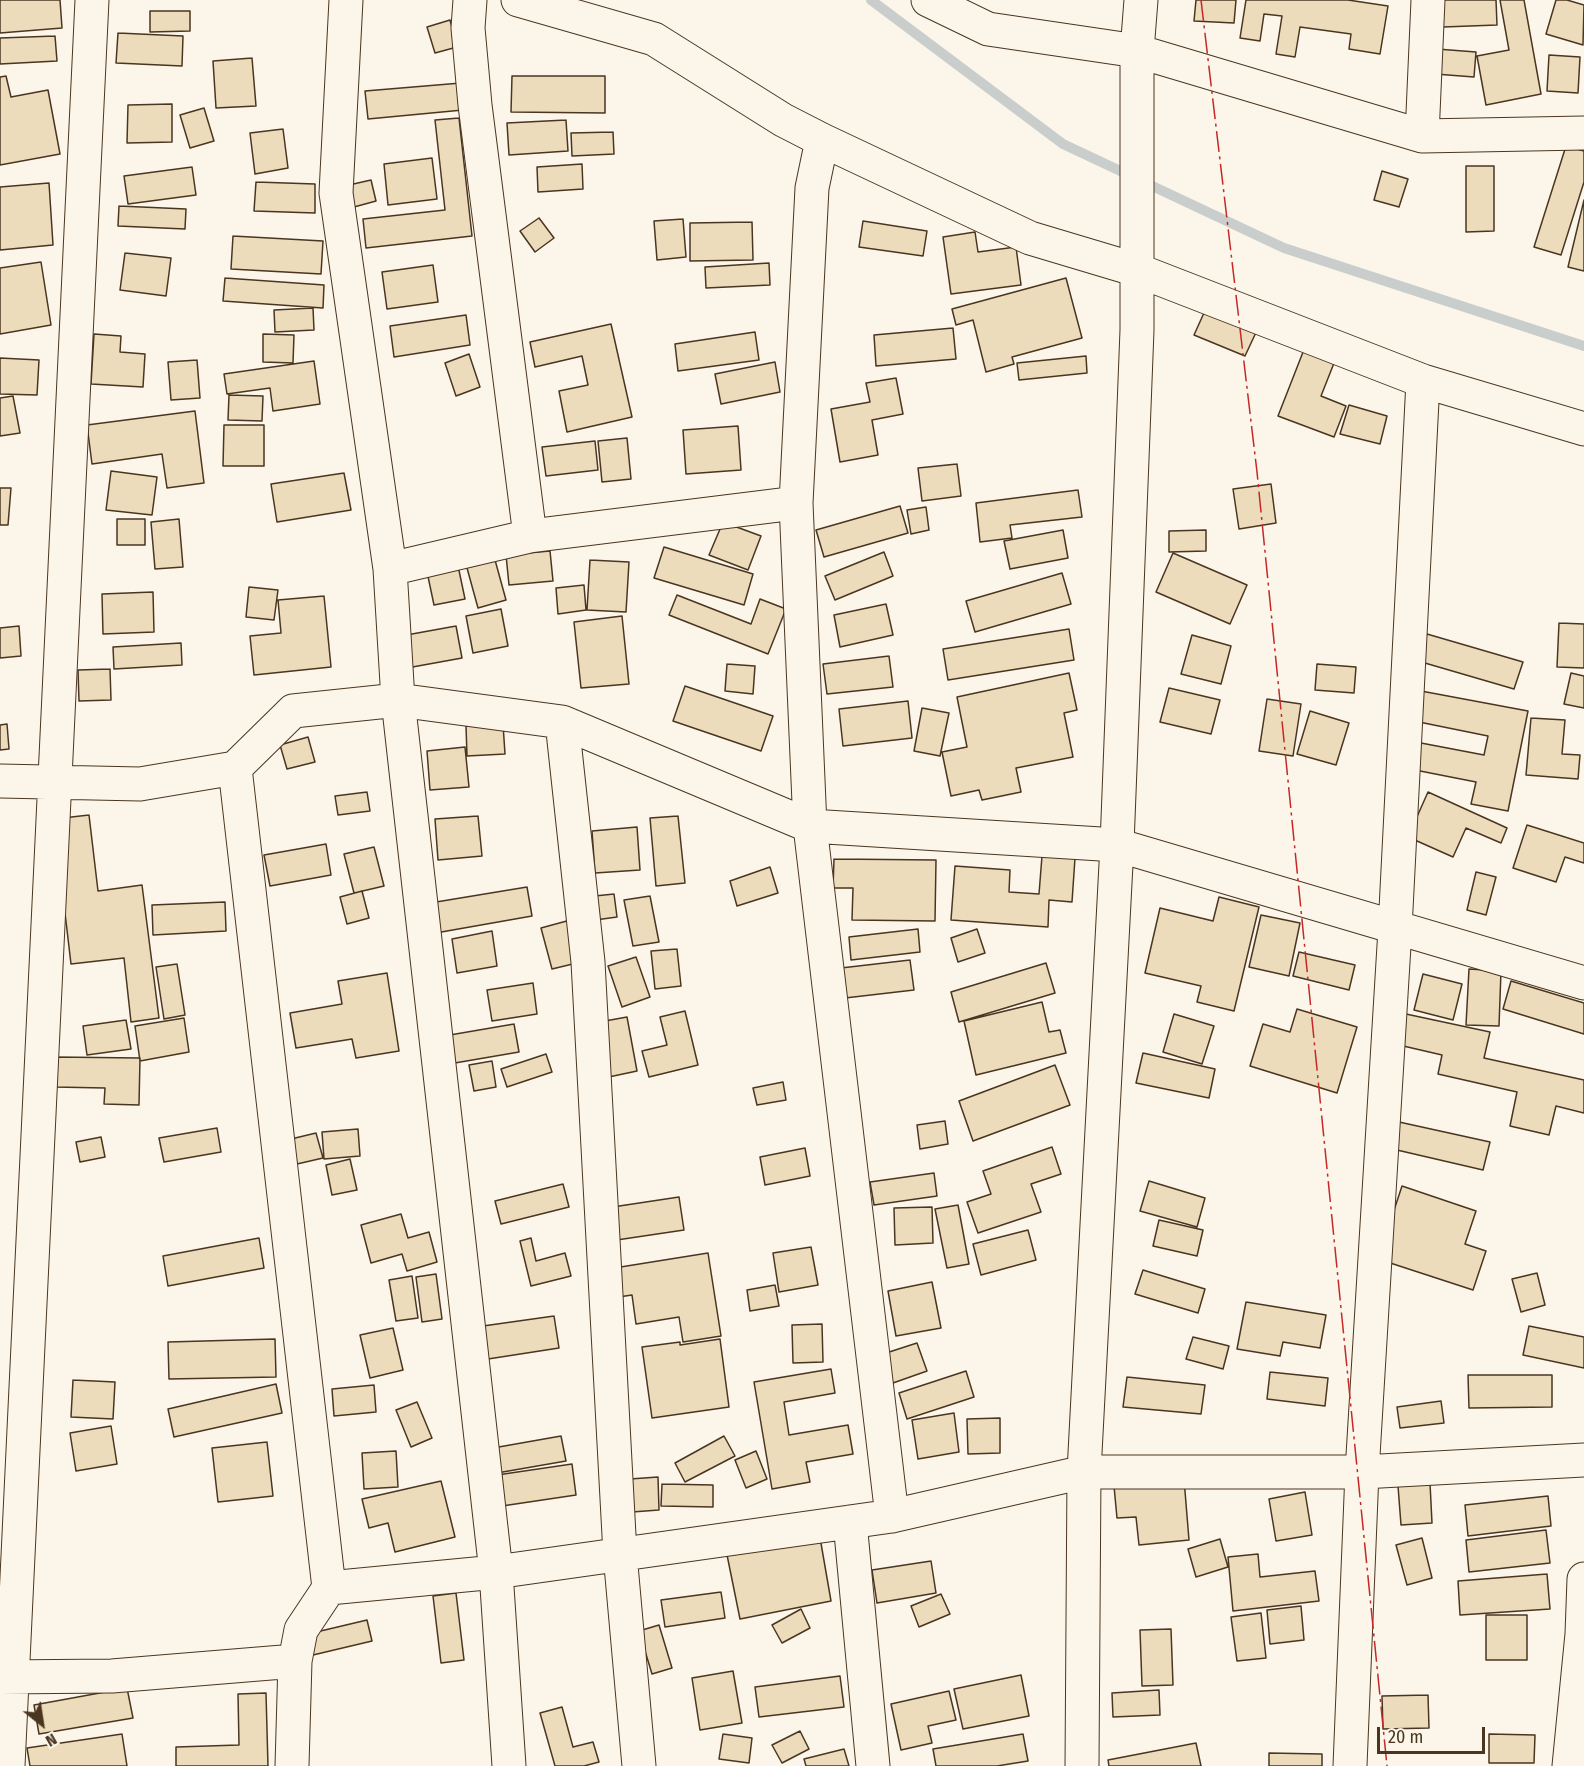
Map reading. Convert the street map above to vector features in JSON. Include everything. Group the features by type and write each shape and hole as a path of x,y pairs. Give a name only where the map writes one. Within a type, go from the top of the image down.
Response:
{"street":[{"path":"8,1766 6,1676 54,782 92,0"},
{"path":"346,0 336,193 390,569 398,700 496,1572 508,1766"},
{"path":"471,0 468,28 475,105 530,537"},
{"path":"518,0 654,39 783,120 1030,238 1137,270 1423,381 1584,429"},
{"path":"928,0 988,29 1137,51 1422,136 1584,133"},
{"path":"1083,1766 1084,1472 1117,845 1137,330 1137,51 1141,0"},
{"path":"1422,136 1428,0"},
{"path":"822,140 812,188 796,503 810,826 892,1516"},
{"path":"1350,1766 1362,1472 1395,928 1423,381"},
{"path":"390,569 530,537 796,503"},
{"path":"0,781 140,784 235,768 293,711 398,700 562,722 810,826 1117,845 1584,982"},
{"path":"562,722 588,962 620,1554 639,1766"},
{"path":"235,768 329,1588 301,1630 295,1661 292,1766"},
{"path":"329,1588 496,1572 892,1516 1084,1472 1362,1472 1584,1460"},
{"path":"850,1522 873,1766"},
{"path":"1569,1766 1580,1690 1584,1579"},
{"path":"6,1676 112,1676 295,1661"}],"building":[{"path":"0,0 60,0 62,28 0,33"},
{"path":"1196,0 1236,0 1234,23 1194,21"},
{"path":"1246,0 1348,0 1388,6 1380,54 1349,49 1351,34 1300,27 1295,57 1276,54 1282,16 1264,14 1260,41 1240,38"},
{"path":"1441,0 1496,0 1497,25 1443,27"},
{"path":"1500,0 1524,0 1541,94 1486,105 1477,56 1509,50"},
{"path":"1556,0 1567,0 1584,5 1583,45 1546,34"},
{"path":"150,11 190,11 190,31 150,32"},
{"path":"450,20 457,47 435,53 427,27"},
{"path":"118,33 183,36 182,66 116,63"},
{"path":"55,36 57,61 0,64 0,38"},
{"path":"1437,49 1476,52 1474,77 1435,74"},
{"path":"1549,55 1580,57 1578,93 1547,91"},
{"path":"252,58 256,106 216,108 213,61"},
{"path":"6,76 11,97 48,90 60,154 0,165 0,77"},
{"path":"512,76 605,76 605,113 511,112"},
{"path":"461,83 463,110 368,119 365,91"},
{"path":"172,104 172,142 127,143 128,105"},
{"path":"204,108 214,141 190,148 180,115"},
{"path":"459,118 472,236 366,248 363,219 445,210 435,120"},
{"path":"566,120 568,151 509,155 507,123"},
{"path":"283,129 288,168 255,174 250,133"},
{"path":"613,132 614,154 572,156 571,133"},
{"path":"1566,146 1584,151 1584,182 1561,255 1534,247"},
{"path":"432,158 437,199 388,205 384,164"},
{"path":"582,164 583,189 538,192 537,167"},
{"path":"1466,166 1494,166 1494,231 1466,232"},
{"path":"192,167 196,195 128,204 124,176"},
{"path":"1382,171 1408,179 1399,207 1374,200"},
{"path":"371,180 376,201 354,207 349,185"},
{"path":"256,182 315,184 315,213 254,211"},
{"path":"49,183 53,245 0,250 0,187"},
{"path":"1584,200 1584,271 1568,267"},
{"path":"119,206 186,209 185,229 118,226"},
{"path":"539,218 554,238 535,252 520,231"},
{"path":"683,219 686,257 657,260 654,221"},
{"path":"863,221 927,231 923,256 859,247"},
{"path":"752,222 753,260 690,261 690,223"},
{"path":"975,232 978,252 1016,247 1021,285 951,294 943,237"},
{"path":"233,236 323,241 321,274 231,269"},
{"path":"125,253 171,258 166,296 120,290"},
{"path":"41,262 51,325 0,334 0,268"},
{"path":"769,263 770,285 706,288 705,267"},
{"path":"433,265 438,302 387,309 382,272"},
{"path":"225,278 324,285 323,308 223,301"},
{"path":"1066,278 1082,338 1012,357 1014,364 986,372 973,320 956,325 952,309"},
{"path":"1208,304 1259,326 1245,356 1194,335"},
{"path":"313,308 314,330 275,332 274,310"},
{"path":"466,315 470,345 394,357 390,326"},
{"path":"611,324 632,417 567,432 559,391 588,385 582,356 535,367 530,342"},
{"path":"953,328 956,359 876,366 874,335"},
{"path":"755,332 759,360 678,371 675,344"},
{"path":"94,334 121,336 120,352 145,354 143,387 91,384"},
{"path":"263,334 294,335 293,363 263,362"},
{"path":"1305,347 1336,358 1321,396 1346,406 1334,437 1278,416"},
{"path":"469,354 480,387 456,396 445,363"},
{"path":"1086,356 1087,373 1019,380 1017,363"},
{"path":"0,358 39,360 37,395 0,394"},
{"path":"197,360 200,398 171,400 168,362"},
{"path":"314,361 320,404 273,411 270,388 227,394 224,374"},
{"path":"775,362 780,392 721,404 715,374"},
{"path":"896,378 903,414 872,420 878,455 840,462 831,409 870,402 866,383"},
{"path":"229,395 263,396 262,421 228,420"},
{"path":"13,396 20,433 0,436 0,398"},
{"path":"1349,405 1387,416 1380,444 1340,434"},
{"path":"195,411 204,483 167,488 162,454 92,464 87,425"},
{"path":"224,425 264,425 264,466 223,466"},
{"path":"738,426 741,470 686,474 683,430"},
{"path":"627,438 631,479 602,482 598,441"},
{"path":"595,441 598,470 546,476 542,447"},
{"path":"957,464 961,496 922,501 918,468"},
{"path":"111,471 157,477 152,515 106,510"},
{"path":"344,473 351,510 277,522 271,484"},
{"path":"1271,484 1276,523 1239,529 1233,489"},
{"path":"0,488 11,488 8,525 0,525"},
{"path":"1078,490 1082,517 1010,525 1012,538 980,542 976,503"},
{"path":"900,506 908,533 824,557 816,530"},
{"path":"926,507 929,530 911,534 907,510"},
{"path":"117,519 145,519 145,545 117,545"},
{"path":"179,519 183,567 155,569 151,522"},
{"path":"723,522 761,536 748,570 709,555"},
{"path":"1063,530 1068,558 1010,569 1004,541"},
{"path":"1206,530 1206,551 1169,552 1169,531"},
{"path":"664,547 753,574 744,605 654,578"},
{"path":"492,549 506,600 478,608 464,557"},
{"path":"550,551 553,581 509,585 506,555"},
{"path":"884,552 893,576 835,600 825,576"},
{"path":"1173,553 1247,585 1230,624 1156,592"},
{"path":"590,560 629,562 626,612 587,610"},
{"path":"457,561 465,599 434,605 426,567"},
{"path":"1062,573 1071,604 975,632 966,601"},
{"path":"584,585 586,610 558,614 556,588"},
{"path":"249,587 278,590 274,620 246,617"},
{"path":"153,592 154,632 103,634 102,594"},
{"path":"677,595 751,624 760,599 786,609 768,654 669,615"},
{"path":"324,596 331,667 254,675 250,636 281,633 278,600"},
{"path":"886,604 893,635 840,647 834,615"},
{"path":"501,609 508,646 473,653 466,616"},
{"path":"622,616 629,684 581,688 574,622"},
{"path":"1559,623 1584,624 1584,668 1557,667"},
{"path":"19,626 21,656 0,658 0,628"},
{"path":"456,626 462,658 407,668 401,636"},
{"path":"1069,629 1074,660 948,680 943,649"},
{"path":"1427,634 1523,662 1514,689 1418,661"},
{"path":"1192,635 1231,646 1221,684 1181,674"},
{"path":"181,643 182,665 114,669 113,647"},
{"path":"889,656 893,687 827,694 823,664"},
{"path":"727,664 755,666 753,694 725,691"},
{"path":"1317,664 1356,667 1354,693 1315,690"},
{"path":"110,669 111,700 79,701 78,670"},
{"path":"1069,673 1077,710 1064,713 1073,757 1016,768 1021,792 982,800 979,790 951,796 942,752 967,747 957,697"},
{"path":"1571,673 1584,676 1584,708 1564,704"},
{"path":"685,686 773,716 761,751 673,721"},
{"path":"1169,688 1220,700 1211,734 1160,722"},
{"path":"1421,691 1528,711 1508,811 1471,804 1476,782 1415,770 1421,743 1484,755 1488,736 1414,721"},
{"path":"1267,699 1301,704 1293,756 1259,751"},
{"path":"908,701 912,738 843,746 839,709"},
{"path":"922,708 949,713 940,756 914,751"},
{"path":"1310,711 1349,723 1336,765 1297,754"},
{"path":"1531,718 1565,720 1562,754 1580,755 1578,779 1526,775"},
{"path":"7,724 9,749 0,750 0,725"},
{"path":"503,724 505,754 467,756 466,726"},
{"path":"308,737 315,762 287,769 280,745"},
{"path":"465,747 469,787 430,790 427,751"},
{"path":"367,792 370,811 338,815 335,796"},
{"path":"1428,792 1507,828 1501,843 1466,828 1453,857 1408,837"},
{"path":"89,815 98,891 142,885 159,1018 131,1022 124,958 71,964 54,819"},
{"path":"478,816 482,856 438,860 435,819"},
{"path":"678,816 685,883 656,886 650,818"},
{"path":"1527,825 1584,843 1584,863 1565,857 1556,882 1513,868"},
{"path":"637,827 640,870 595,873 592,831"},
{"path":"326,844 331,875 270,886 264,855"},
{"path":"374,847 384,886 354,893 344,854"},
{"path":"1042,856 1075,858 1072,902 1049,900 1048,927 951,920 955,866 1010,870 1009,892 1039,894"},
{"path":"834,859 936,860 935,921 852,920 853,888 833,888"},
{"path":"770,867 778,893 737,906 730,881"},
{"path":"1476,872 1496,877 1486,915 1467,910"},
{"path":"527,887 532,916 430,934 424,904"},
{"path":"362,891 369,918 347,924 340,897"},
{"path":"614,894 617,917 588,921 585,897"},
{"path":"650,896 659,942 633,946 624,900"},
{"path":"1219,897 1259,907 1234,1011 1197,1002 1201,986 1145,973 1160,908 1213,921"},
{"path":"225,902 226,931 153,935 152,905"},
{"path":"1261,915 1300,923 1289,976 1249,967"},
{"path":"574,919 585,961 552,969 541,928"},
{"path":"918,929 920,952 851,960 849,937"},
{"path":"977,929 985,953 958,962 951,938"},
{"path":"492,931 497,966 457,973 452,939"},
{"path":"677,949 681,986 655,989 651,951"},
{"path":"1299,952 1355,965 1349,990 1293,976"},
{"path":"636,957 650,997 622,1007 608,966"},
{"path":"910,960 914,990 845,998 841,968"},
{"path":"1046,963 1055,993 959,1022 951,992"},
{"path":"177,964 185,1015 164,1019 156,967"},
{"path":"1469,969 1501,971 1499,1026 1466,1025"},
{"path":"387,973 399,1051 356,1058 352,1039 296,1048 290,1013 342,1004 338,981"},
{"path":"1423,974 1462,984 1453,1020 1414,1010"},
{"path":"1511,981 1584,1003 1584,1034 1503,1009"},
{"path":"533,983 537,1014 492,1021 487,990"},
{"path":"1042,1002 1049,1032 1060,1030 1066,1053 976,1075 964,1021"},
{"path":"1297,1009 1357,1027 1337,1093 1250,1066 1263,1024 1290,1032"},
{"path":"685,1011 698,1065 649,1077 642,1051 667,1045 660,1017"},
{"path":"1174,1014 1214,1026 1202,1064 1163,1052"},
{"path":"1406,1014 1490,1032 1484,1058 1584,1080 1584,1113 1556,1106 1549,1135 1510,1126 1517,1092 1438,1074 1442,1055 1399,1045"},
{"path":"627,1017 637,1071 604,1078 594,1023"},
{"path":"184,1018 189,1052 140,1061 135,1026"},
{"path":"126,1020 131,1049 87,1055 83,1026"},
{"path":"514,1024 519,1052 449,1064 444,1036"},
{"path":"1143,1053 1215,1069 1209,1098 1136,1083"},
{"path":"546,1054 552,1072 507,1087 501,1069"},
{"path":"54,1057 140,1058 139,1105 104,1104 105,1088 54,1087"},
{"path":"492,1061 496,1087 474,1091 469,1065"},
{"path":"1055,1065 1070,1105 973,1141 959,1101"},
{"path":"783,1082 786,1100 757,1105 753,1088"},
{"path":"1390,1120 1490,1142 1483,1170 1384,1147"},
{"path":"945,1121 948,1144 920,1149 917,1125"},
{"path":"217,1128 221,1152 164,1162 159,1138"},
{"path":"358,1129 360,1156 324,1159 322,1132"},
{"path":"316,1133 323,1158 297,1164 291,1139"},
{"path":"101,1137 105,1157 80,1162 76,1142"},
{"path":"1052,1147 1061,1174 1031,1184 1041,1212 978,1233 967,1202 991,1194 983,1171"},
{"path":"805,1148 810,1176 765,1185 760,1157"},
{"path":"350,1159 357,1190 332,1195 326,1165"},
{"path":"934,1173 937,1196 874,1205 870,1182"},
{"path":"1149,1181 1205,1198 1197,1227 1140,1211"},
{"path":"563,1184 569,1207 501,1224 495,1201"},
{"path":"1402,1186 1476,1211 1465,1244 1486,1251 1473,1290 1378,1259"},
{"path":"679,1197 684,1230 610,1241 606,1208"},
{"path":"958,1205 969,1264 947,1268 935,1209"},
{"path":"932,1207 933,1243 895,1245 894,1208"},
{"path":"401,1214 408,1238 429,1232 437,1262 407,1271 402,1254 371,1263 361,1225"},
{"path":"1159,1220 1203,1230 1197,1256 1153,1246"},
{"path":"1028,1230 1036,1260 981,1275 973,1244"},
{"path":"259,1238 264,1268 168,1286 163,1256"},
{"path":"531,1238 536,1261 565,1253 571,1276 531,1286 520,1241"},
{"path":"811,1247 818,1285 779,1292 773,1253"},
{"path":"708,1253 721,1336 683,1342 679,1317 636,1324 632,1295 612,1298 608,1269"},
{"path":"1143,1270 1205,1289 1198,1313 1135,1294"},
{"path":"1537,1273 1545,1305 1521,1312 1512,1279"},
{"path":"436,1274 442,1319 422,1322 416,1277"},
{"path":"412,1276 418,1318 396,1321 389,1280"},
{"path":"932,1282 941,1328 896,1336 888,1291"},
{"path":"775,1285 779,1306 750,1311 747,1290"},
{"path":"1246,1302 1326,1315 1320,1348 1283,1342 1280,1356 1237,1349"},
{"path":"554,1316 559,1348 488,1359 483,1326"},
{"path":"822,1324 823,1362 793,1363 792,1325"},
{"path":"1529,1326 1584,1337 1584,1368 1523,1355"},
{"path":"393,1328 403,1370 370,1378 360,1335"},
{"path":"1193,1337 1229,1346 1223,1369 1186,1359"},
{"path":"275,1339 276,1377 169,1379 168,1342"},
{"path":"720,1339 729,1407 652,1418 642,1347 680,1342 680,1345"},
{"path":"917,1343 927,1371 893,1383 883,1354"},
{"path":"831,1369 835,1393 784,1402 789,1435 848,1425 853,1454 806,1462 810,1482 772,1489 754,1382"},
{"path":"966,1371 974,1397 907,1419 899,1393"},
{"path":"1270,1372 1328,1378 1325,1406 1267,1399"},
{"path":"1468,1375 1552,1375 1552,1407 1469,1408"},
{"path":"1127,1377 1205,1385 1201,1414 1123,1407"},
{"path":"73,1380 115,1382 113,1419 71,1417"},
{"path":"276,1384 282,1413 174,1437 168,1409"},
{"path":"374,1385 376,1412 334,1416 332,1389"},
{"path":"1441,1401 1444,1423 1400,1428 1397,1407"},
{"path":"417,1402 432,1438 411,1447 396,1410"},
{"path":"954,1413 959,1452 918,1459 912,1420"},
{"path":"1000,1418 1000,1453 968,1454 967,1419"},
{"path":"111,1426 117,1464 76,1471 70,1433"},
{"path":"561,1436 566,1461 497,1473 493,1448"},
{"path":"724,1436 735,1456 685,1482 675,1463"},
{"path":"267,1442 273,1496 218,1502 212,1448"},
{"path":"396,1451 398,1487 364,1489 362,1453"},
{"path":"756,1451 767,1479 746,1488 735,1460"},
{"path":"572,1464 576,1495 502,1506 497,1475"},
{"path":"658,1477 659,1510 632,1512 630,1479"},
{"path":"1184,1479 1189,1540 1139,1545 1136,1517 1117,1518 1114,1486"},
{"path":"441,1481 455,1537 395,1552 388,1523 369,1528 362,1499"},
{"path":"1430,1483 1432,1523 1401,1525 1398,1486"},
{"path":"662,1484 713,1485 713,1507 661,1506"},
{"path":"1305,1492 1312,1535 1276,1541 1269,1499"},
{"path":"1548,1496 1551,1526 1468,1536 1465,1505"},
{"path":"818,1526 831,1601 740,1619 725,1545"},
{"path":"1546,1530 1550,1563 1469,1572 1466,1540"},
{"path":"1422,1538 1432,1578 1407,1585 1396,1545"},
{"path":"1220,1539 1228,1567 1196,1577 1188,1549"},
{"path":"1258,1554 1260,1577 1315,1571 1319,1601 1233,1611 1228,1557"},
{"path":"931,1561 936,1593 877,1603 872,1570"},
{"path":"1547,1574 1550,1609 1460,1615 1458,1581"},
{"path":"721,1592 725,1618 665,1627 661,1600"},
{"path":"456,1593 464,1660 441,1663 433,1596"},
{"path":"941,1594 950,1614 919,1627 911,1606"},
{"path":"1301,1606 1304,1640 1270,1644 1267,1610"},
{"path":"801,1609 810,1628 782,1643 772,1625"},
{"path":"1261,1613 1266,1658 1237,1661 1231,1617"},
{"path":"1486,1615 1527,1615 1527,1660 1486,1660"},
{"path":"367,1620 372,1641 313,1655 308,1634"},
{"path":"659,1625 672,1668 652,1674 639,1631"},
{"path":"1171,1629 1173,1685 1142,1686 1140,1630"},
{"path":"733,1671 742,1723 700,1730 692,1678"},
{"path":"1021,1675 1029,1716 963,1729 954,1689"},
{"path":"840,1676 844,1707 759,1717 755,1687"},
{"path":"127,1688 133,1718 39,1734 34,1705"},
{"path":"1159,1690 1160,1715 1113,1717 1112,1693"},
{"path":"949,1691 956,1720 928,1726 932,1743 901,1750 891,1704"},
{"path":"266,1693 268,1766 176,1766 176,1747 239,1745 238,1694"},
{"path":"1428,1695 1429,1728 1383,1729 1382,1696"},
{"path":"562,1707 573,1747 593,1742 599,1762 584,1766 555,1766 540,1713"},
{"path":"800,1731 809,1749 782,1763 772,1745"},
{"path":"122,1734 127,1766 30,1766 27,1748"},
{"path":"723,1734 752,1738 749,1763 719,1759"},
{"path":"1023,1734 1028,1761 997,1766 936,1766 933,1749"},
{"path":"1489,1734 1535,1735 1534,1763 1489,1763"},
{"path":"1196,1743 1201,1766 1109,1766 1108,1760"},
{"path":"844,1749 849,1766 806,1766 804,1759"},
{"path":"1269,1753 1322,1754 1322,1766 1269,1766"}],"waterway":[{"path":"871,0 1063,144 1284,248 1584,346"}],"power":[{"path":"1201,0 1257,472 1387,1766"}]}
